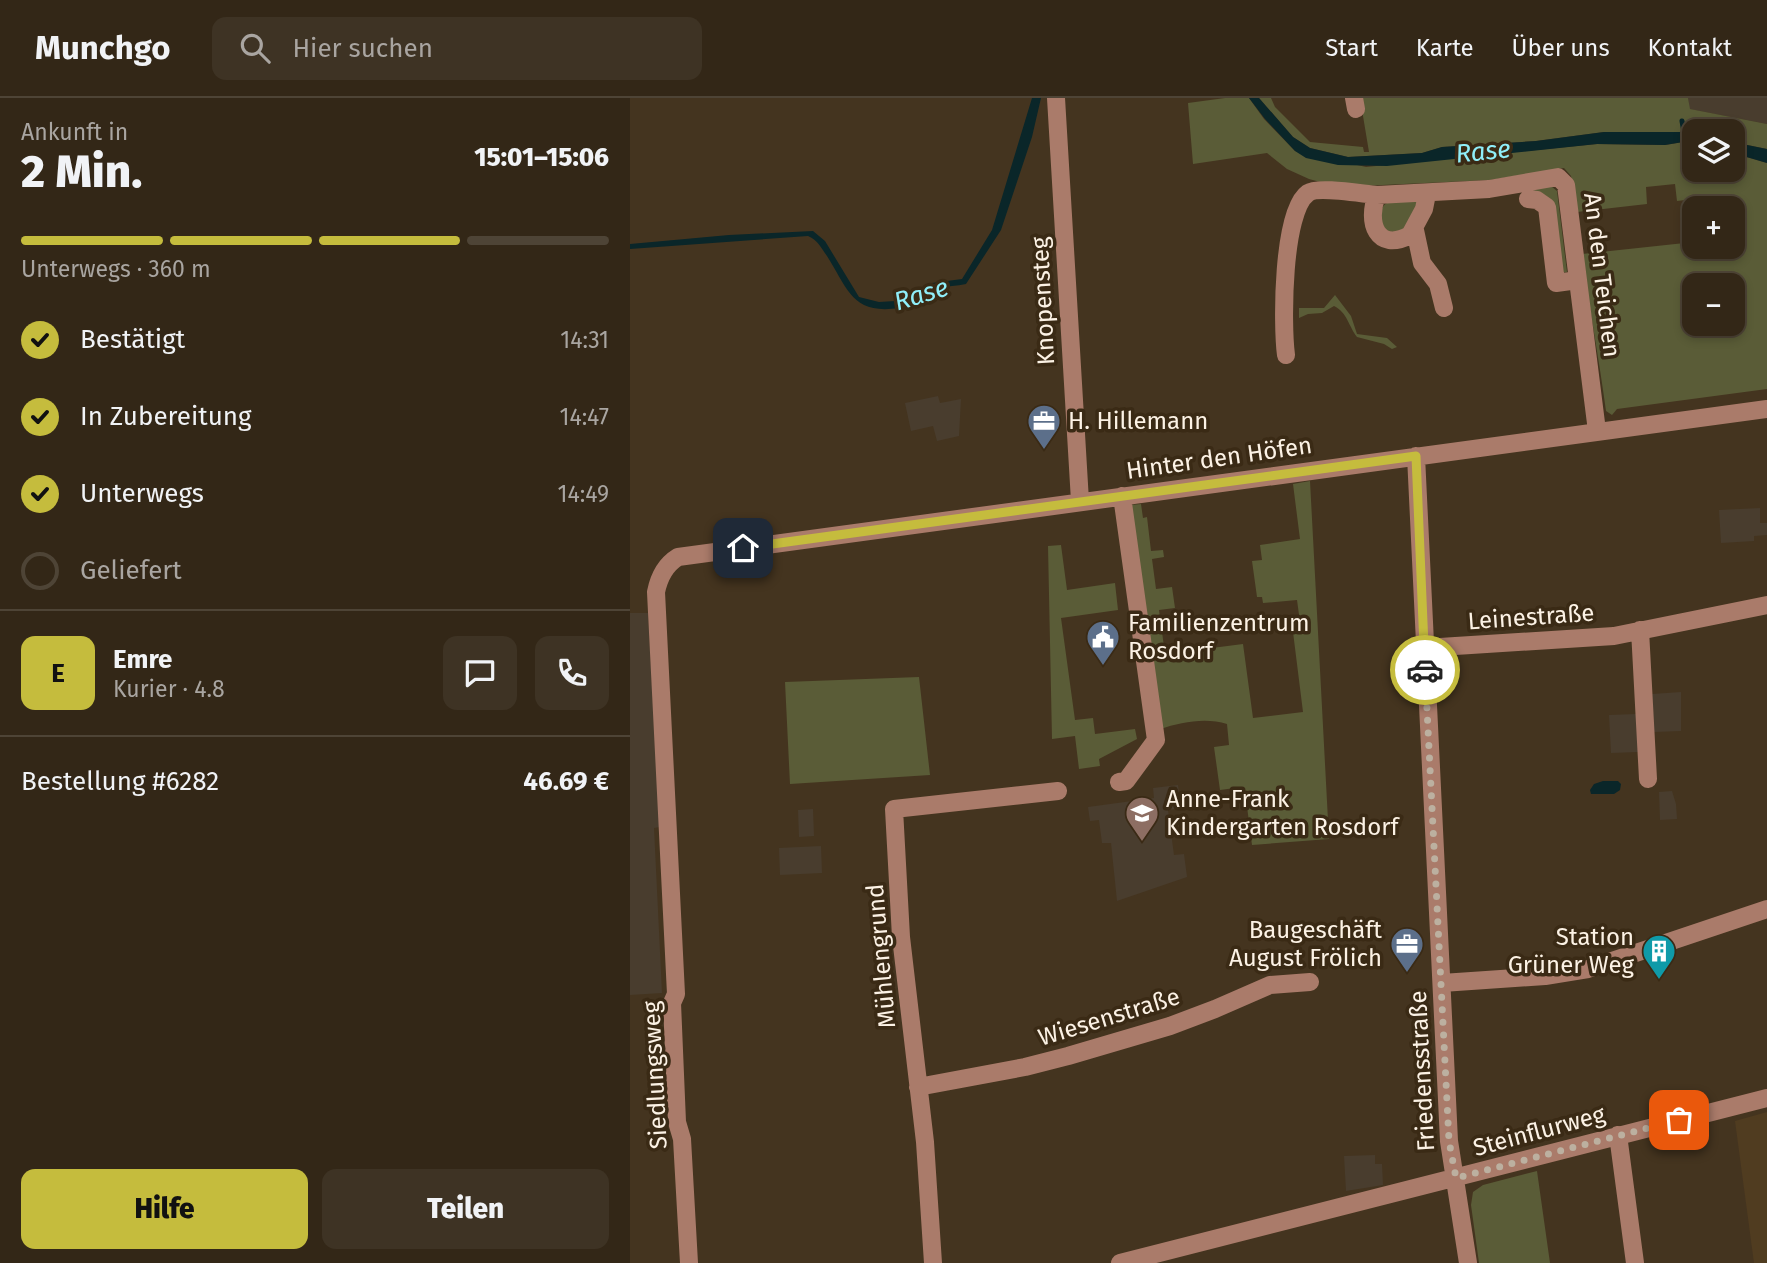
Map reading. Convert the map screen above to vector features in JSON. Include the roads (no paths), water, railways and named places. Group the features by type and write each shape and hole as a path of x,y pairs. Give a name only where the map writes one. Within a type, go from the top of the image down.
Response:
{"street":[{"name":"Knopensteg","path":"1056,98 1080,501"},
{"name":"An den Teichen","path":"1286,355 1283,337 1285,270 1291,231 1309,192 1323,189 1377,195 1427,194 1489,189 1558,177 1566,185 1597,431"},
{"path":"1377,195 1373,225 1384,239 1397,240 1415,230 1427,202 1427,194"},
{"path":"1528,199 1537,200 1546,207 1556,283 1578,280"},
{"path":"1415,230 1422,263 1438,284 1444,308"},
{"name":"Hinter den Höfen","path":"678,557 1767,409"},
{"name":"Friedensstraße","path":"1416,456 1449,1141 1468,1263"},
{"path":"1119,782 1126,781 1156,740 1122,496"},
{"name":"Siedlungsweg","path":"678,557 670,561 664,569 656,592 676,994 672,1003 677,1122 682,1139 689,1263"},
{"name":"Leinestraße","path":"1424,648 1614,636 1767,605"},
{"path":"1640,630 1648,779"},
{"name":"Mühlengrund","path":"933,1263 925,1142 901,937 894,809 1058,791"},
{"path":"1442,983 1545,976 1588,969 1767,909"},
{"name":"Wiesenstraße","path":"918,1087 1068,1056 1170,1026 1270,985 1310,982"},
{"name":"Steinflurweg","path":"1120,1263 1767,1098"},
{"path":"1618,1135 1636,1263"}],"water":[{"name":"Rase","path":"1032,98 1041,98 1032,137 1001,230 966,284 938,288 904,307 883,309 861,303 853,297 819,244 808,236 630,249 630,244 813,231 825,241 859,297 879,302 911,300 932,283 962,279 992,230"},
{"name":"Rase","path":"1249,98 1259,98 1293,137 1310,148 1348,157 1422,153 1442,147 1536,141 1604,132 1680,132 1682,142 1665,145 1597,144 1387,166 1338,165 1306,158 1295,151"},
{"path":"1745,145 1767,149 1767,163 1745,157"},
{"path":"1618,781 1621,784 1620,790 1614,794 1591,794 1590,790 1594,784"}],"place":[{"name":"H. Hillemann","path":"1044,451"},
{"name":"Familienzentrum Rosdorf","path":"1103,667"},
{"name":"Anne-Frank Kindergarten Rosdorf","path":"1142,843"},
{"name":"Baugeschäft August Frölich","path":"1407,974"},
{"name":"Station Grüner Weg","path":"1659,981"}]}
